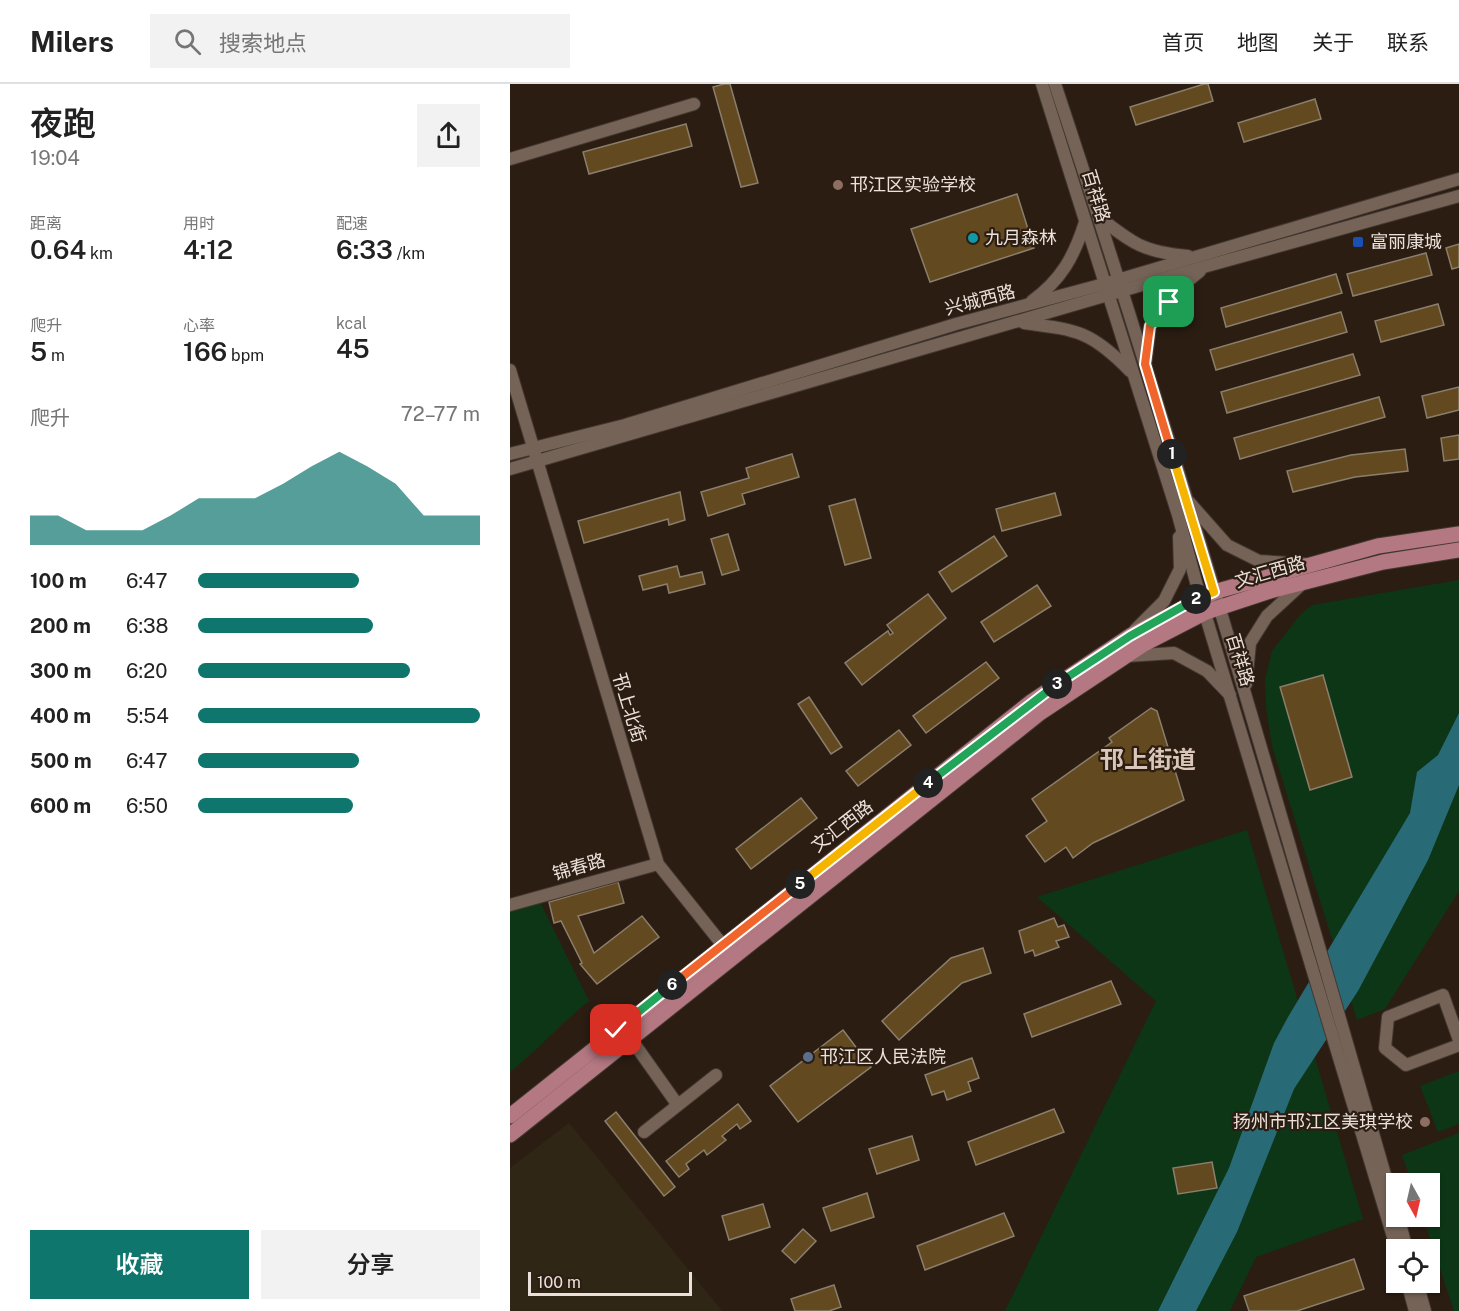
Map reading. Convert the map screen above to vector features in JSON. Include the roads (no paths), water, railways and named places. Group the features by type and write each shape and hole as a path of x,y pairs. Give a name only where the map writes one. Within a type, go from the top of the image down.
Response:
{"main road":[{"name":"文汇西路","path":"510,1116 722,944 1031,702 1130,636 1210,602 1312,564 1378,546 1459,534"},
{"name":"文汇西路","path":"510,1135 1040,713 1210,602 1383,562 1459,550"}],"street":[{"name":"百祥路","path":"1042,84 1178,515 1245,692 1386,1177"},
{"name":"百祥路","path":"1055,84 1120,279 1185,499 1233,698 1394,1239"},
{"path":"510,159 694,104"},
{"name":"兴城西路","path":"510,470 636,431 1017,322 1106,290 1120,279 1459,179"},
{"name":"兴城西路","path":"510,454 625,425 1027,305 1106,290 1124,292 1208,266 1459,196"},
{"path":"1099,216 1127,239 1156,253 1195,257"},
{"path":"1027,305 1052,286 1076,250 1085,222"},
{"path":"1145,364 1150,326 1184,284 1208,266"},
{"path":"1017,322 1066,328 1094,339 1133,374"},
{"name":"邗上北街","path":"510,370 658,864 734,958"},
{"path":"1185,499 1227,545 1259,561 1312,564"},
{"path":"1130,636 1164,602 1180,569 1178,515"},
{"path":"1245,692 1250,643 1267,616 1304,582"},
{"path":"1126,656 1174,652 1208,671 1233,698"},
{"name":"锦春路","path":"510,905 658,864"},
{"path":"1459,1040 1443,995 1388,1017 1385,1048 1406,1065 1459,1045"},
{"path":"631,1039 677,1104"},
{"path":"644,1132 677,1104 716,1076"},
{"path":"1410,1293 1415,1311"},
{"path":"1420,1293 1425,1311"}],"water":[{"path":"1459,713 1459,785 1428,860 1358,991 1294,1089 1237,1232 1196,1311 1158,1311 1229,1168 1274,1043 1410,813 1417,772 1438,755"}],"place":[{"name":"邗江区实验学校","path":"838,185"},
{"name":"九月森林","path":"973,238"},
{"name":"富丽康城","path":"1358,242"},
{"name":"邗江区人民法院","path":"808,1057"},
{"name":"扬州市邗江区美琪学校","path":"1425,1122"}],"district":[{"name":"邗上街道","path":"1148,760"}]}
